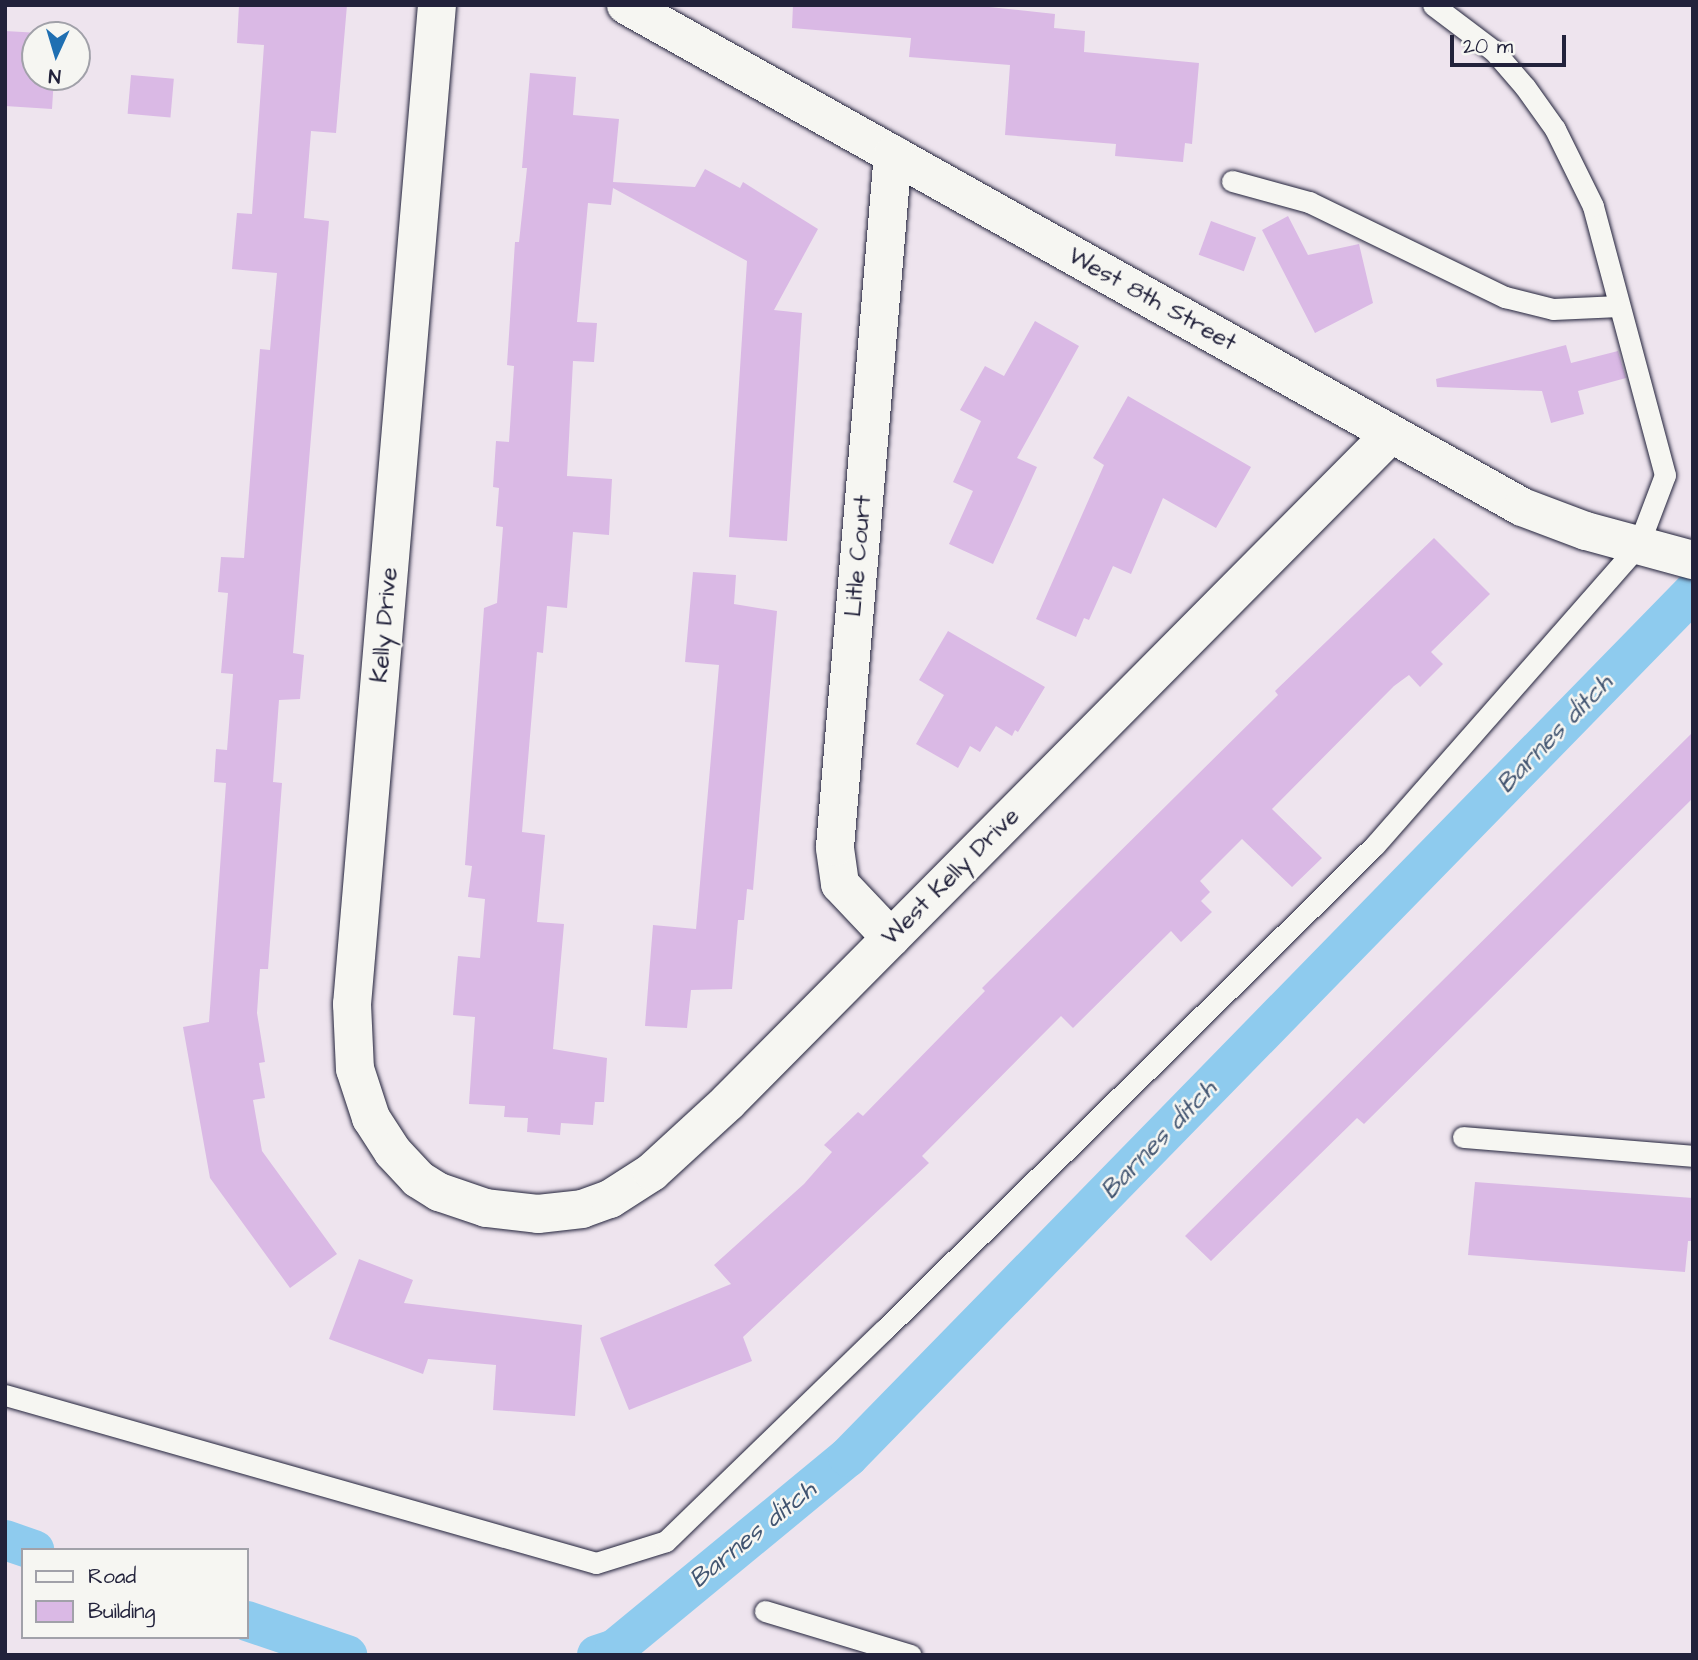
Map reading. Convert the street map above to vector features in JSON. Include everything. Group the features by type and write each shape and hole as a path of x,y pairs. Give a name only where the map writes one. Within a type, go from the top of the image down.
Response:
{"street":[{"name":"Kelly Drive","path":"437,5 352,1004 355,1069 371,1118 418,1179 460,1200"},
{"name":"West 8th Street","path":"626,5 1522,507 1645,548 1693,560"},
{"name":"Litle Court","path":"891,938 839,884 835,847 893,154"},
{"name":"West Kelly Drive","path":"460,1200 486,1208 538,1214 582,1209 633,1186 728,1102 1390,435"}],"lane":[{"path":"5,1395 596,1563 666,1541 1375,845 1645,548 1665,475 1593,206 1555,130 1494,51 1433,5"},
{"path":"1232,181 1310,202 1505,297 1553,309 1619,306"},
{"path":"1463,1137 1693,1156"},
{"path":"765,1611 911,1655"}],"building":[{"path":"239,5 347,5 336,133 311,131 304,218 329,221 293,653 304,655 300,699 279,700 273,782 282,783 268,969 260,969 257,1013 265,1062 259,1063 265,1098 253,1100 262,1151 337,1254 290,1288 210,1178 183,1027 209,1022 226,783 214,782 216,749 227,750 233,674 221,673 228,593 218,592 221,557 244,558 260,349 270,350 277,273 232,269 237,213 252,214 264,45 237,43"},
{"path":"793,5 970,5 1055,14 1054,28 1085,31 1084,52 1199,63 1192,144 1185,143 1183,162 1115,156 1116,144 1005,135 1010,65 909,57 911,38 792,28"},
{"path":"5,31 21,32 21,91 53,91 52,109 5,106"},
{"path":"530,73 576,77 573,115 619,119 613,182 695,187 705,169 740,188 743,182 818,229 774,310 802,313 787,541 729,537 747,261 613,188 611,205 588,203 577,322 597,323 594,362 573,361 567,476 612,479 609,535 573,532 567,608 547,606 543,653 537,652 522,832 545,835 537,922 564,924 553,1049 607,1058 604,1102 595,1102 593,1125 561,1123 560,1135 527,1132 528,1118 504,1117 505,1106 469,1104 475,1017 453,1015 458,956 480,958 485,899 468,897 472,866 465,865 484,608 497,603 503,527 496,526 499,488 493,487 496,441 509,442 514,366 507,365 515,242 519,242 527,168 522,168"},
{"path":"131,75 174,79 170,118 128,114"},
{"path":"1288,216 1308,255 1359,244 1373,303 1315,333 1262,230"},
{"path":"1211,221 1256,237 1244,271 1199,255"},
{"path":"1035,321 1079,346 1017,458 1037,467 993,564 949,544 973,491 953,482 981,421 960,410 985,366 1004,376"},
{"path":"1566,345 1571,363 1618,351 1626,378 1578,391 1584,414 1551,423 1542,391 1437,387 1436,379"},
{"path":"1128,396 1251,467 1216,528 1163,498 1131,574 1113,566 1089,620 1084,618 1076,637 1036,619 1104,465 1093,458"},
{"path":"1434,538 1490,594 1431,652 1443,664 1420,687 1409,675 1394,686 1272,809 1322,858 1292,887 1242,839 1200,881 1210,892 1201,901 1212,912 1181,942 1171,931 1073,1028 1061,1016 922,1156 929,1163 743,1337 752,1361 629,1410 600,1338 731,1284 714,1265 804,1184 832,1152 824,1145 858,1112 863,1116 985,991 982,988 1278,695 1275,691"},
{"path":"693,572 736,575 734,604 777,611 753,890 747,889 744,920 738,920 732,989 691,990 687,1028 645,1026 653,925 696,929 719,665 685,662"},
{"path":"948,631 1045,687 1018,732 1015,730 1012,736 996,726 980,752 970,746 958,768 916,744 944,695 919,680"},
{"path":"1693,732 1693,798 1364,1124 1357,1118 1211,1261 1185,1236"},
{"path":"1475,1182 1693,1198 1693,1241 1688,1241 1685,1272 1468,1255"},
{"path":"359,1259 413,1280 404,1303 582,1325 575,1416 493,1410 496,1365 428,1359 423,1374 329,1339"}],"waterway":[{"name":"Barnes ditch","path":"597,1655 615,1649 848,1457 1693,592"},
{"name":"Barnes ditch","path":"5,1540 28,1548"},
{"name":"Barnes ditch","path":"248,1621 347,1655"}]}
